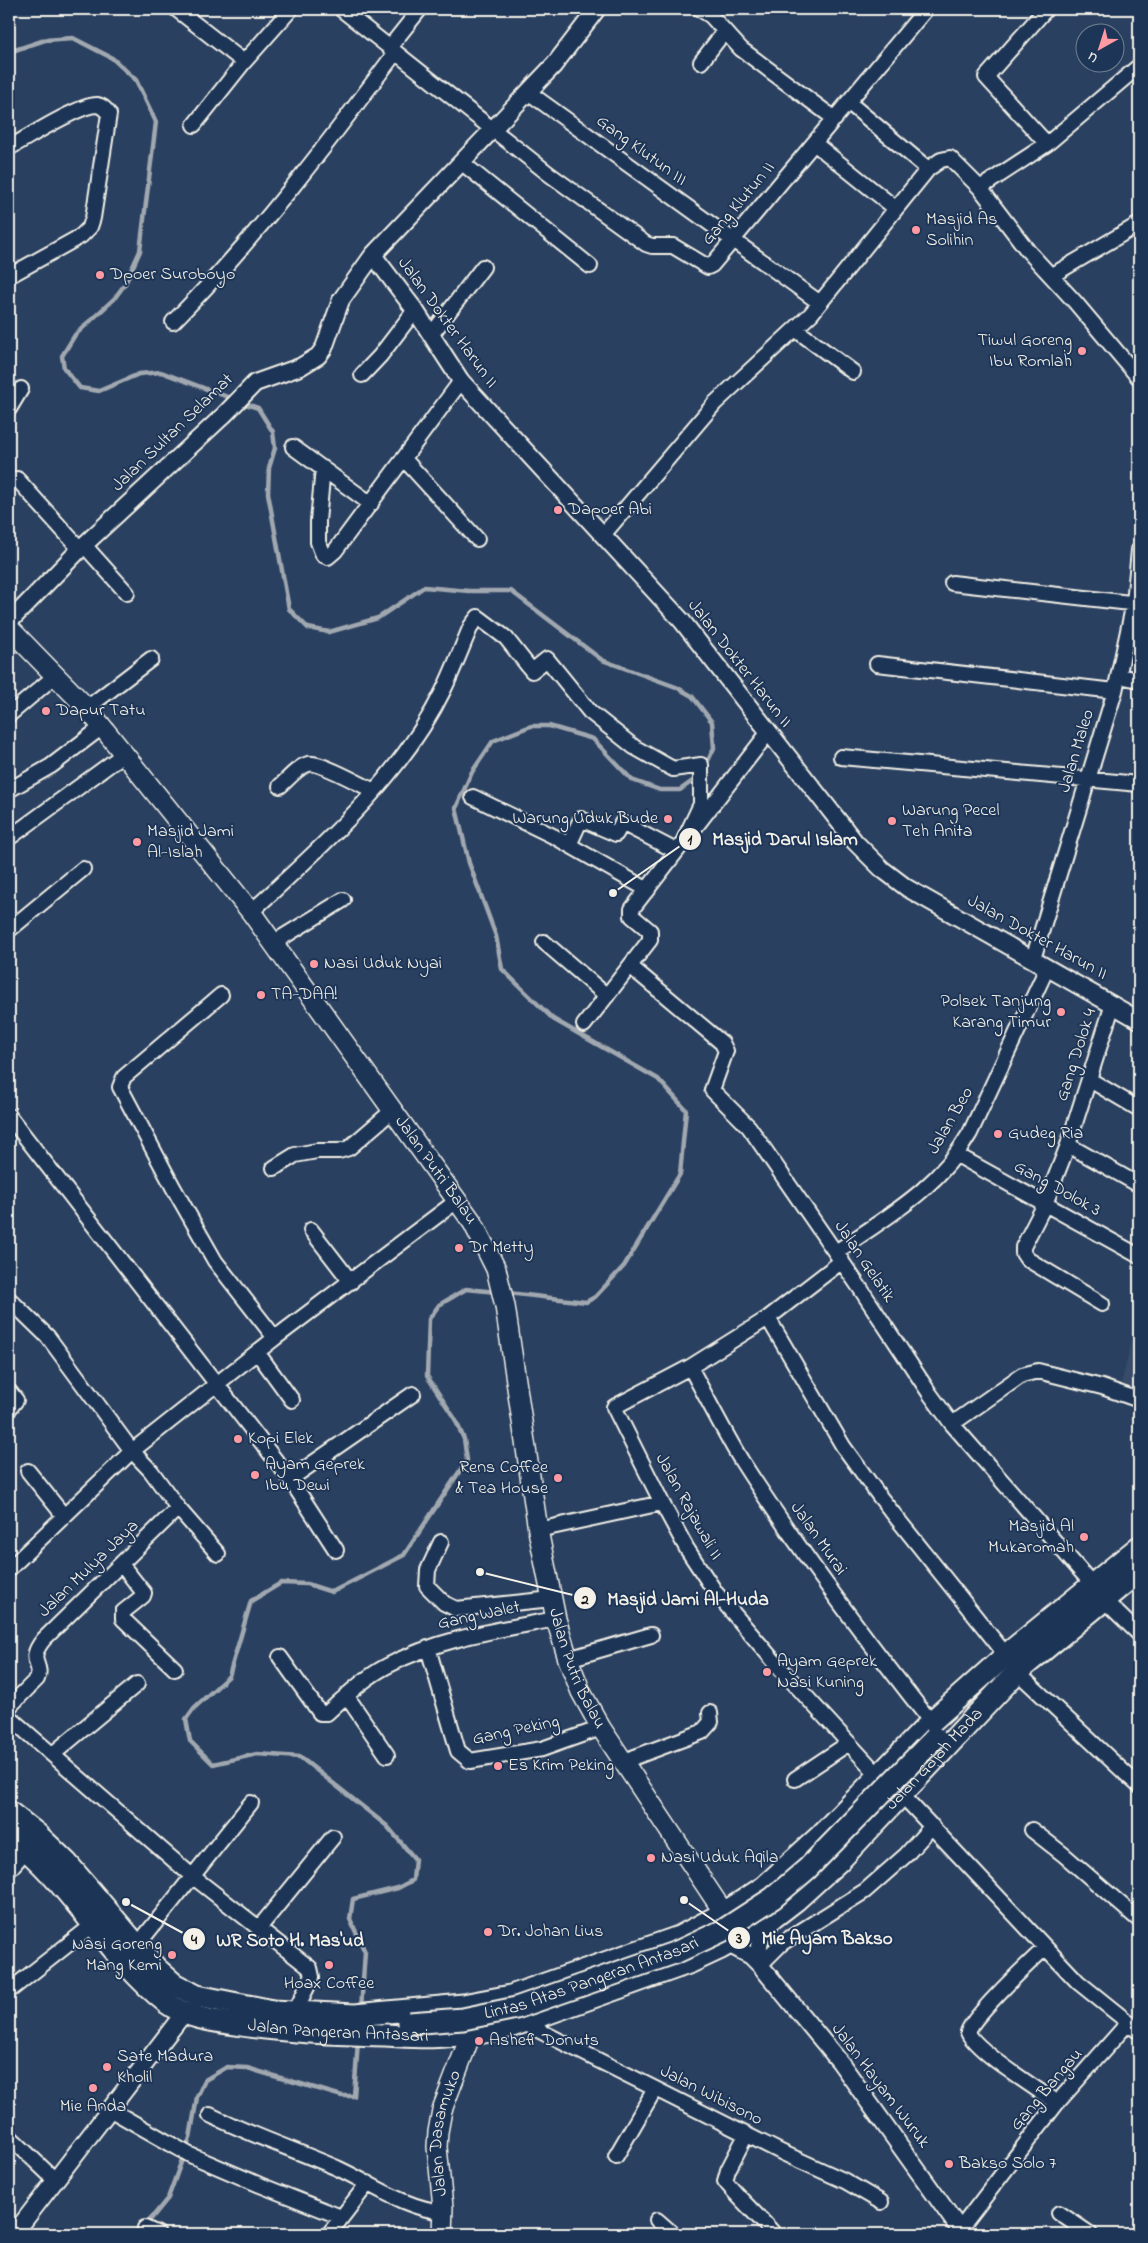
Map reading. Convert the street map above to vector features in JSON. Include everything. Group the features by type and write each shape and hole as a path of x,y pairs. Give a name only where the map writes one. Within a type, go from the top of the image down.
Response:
{"main road":[{"name":"Jalan Putri Balau","path":"9,628 87,708 251,912 392,1111 458,1200 483,1240 496,1269 505,1306 538,1530 556,1619 568,1659 581,1692 601,1728 724,1913"},
{"name":"Jalan Gajah Mada","path":"724,1913 764,1887 795,1861 879,1776 936,1730 954,1702 1012,1664 1099,1593 1139,1547"},
{"name":"Jalan Gajah Mada","path":"1099,1593 1139,1571"},
{"name":"Jalan Gajah Mada","path":"728,1944 776,1915 841,1859 971,1720 1012,1664"},
{"name":"Lintas Atas Pangeran Antasari","path":"379,2024 463,2020 516,2008 677,1952 722,1931 774,1898 802,1874 835,1842 936,1730 971,1720"},
{"name":"Jalan Pangeran Antasari","path":"9,1812 59,1854 136,1947 174,1984 197,1996 252,2008 379,2024 432,2037 471,2034 524,2024 709,1955 728,1944"},
{"name":"Jalan Pangeran Antasari","path":"9,1836 26,1849 62,1885 140,1978 167,2003 184,2013 208,2020 277,2030 379,2024 490,2001 516,1994 679,1937 724,1913"},
{"path":"795,1861 790,1874 793,1881 803,1886 815,1883"},
{"path":"764,1887 778,1885 786,1890 788,1900 776,1915"},
{"path":"624,1956 615,1967 615,1975 623,1983 636,1983"},
{"path":"593,1967 606,1968 614,1976 613,1985 603,1996"},
{"name":"Jalan Dasamuko","path":"442,2234 443,2212 437,2147 442,2110 471,2034"}],"street":[{"path":"176,9 244,62"},
{"path":"194,126 244,62 291,9"},
{"path":"341,9 492,128"},
{"path":"173,322 207,288 336,132 420,9"},
{"name":"Jalan Sultan Selamat","path":"9,622 82,547 224,415 255,383 300,367 318,356 324,348 341,300 373,255 554,65 597,9"},
{"path":"700,9 710,16 741,49 835,119"},
{"name":"Gang Klutun II","path":"492,128 549,174 646,244 652,246 673,246 710,267 926,9"},
{"path":"1046,9 986,77 1047,144"},
{"path":"701,62 724,32"},
{"path":"980,188 1047,144 1139,66"},
{"name":"Gang Klutun III","path":"528,92 691,211 733,238 820,303"},
{"path":"848,102 928,169"},
{"path":"9,148 83,108 102,106 110,114 90,227 81,236 9,276"},
{"path":"814,143 896,208"},
{"path":"603,535 714,403 796,329 820,303 928,169 940,160 950,158 980,188 1028,251 1139,378"},
{"path":"461,162 590,266"},
{"path":"1051,276 1139,224"},
{"name":"Jalan Dokter Harun II","path":"373,255 415,310 461,381 682,621 855,842 882,869 907,888 1139,1020"},
{"path":"431,335 483,267"},
{"path":"362,375 380,356 415,310"},
{"path":"796,329 853,372"},
{"path":"323,468 318,542 323,555 328,558 371,504 461,381"},
{"path":"9,408 21,390"},
{"path":"293,447 371,504"},
{"path":"404,459 477,539"},
{"path":"17,479 128,593"},
{"name":"Jalan Maleo","path":"1033,959 1115,691 1137,604 1139,550"},
{"path":"952,583 1137,604"},
{"path":"251,912 334,835 398,762 444,690 471,626 478,617 506,638 532,671 547,659 590,712 644,754 673,769 701,764 701,804 680,846"},
{"path":"87,708 151,659"},
{"path":"878,664 1115,691"},
{"path":"9,715 56,675"},
{"path":"1118,676 1139,680"},
{"path":"9,790 51,766 102,727"},
{"path":"584,1025 650,940 650,931 630,912 768,733"},
{"path":"9,838 124,754"},
{"path":"841,756 1139,784"},
{"path":"280,786 303,766 312,764 331,770 374,791"},
{"path":"473,797 569,845 648,890"},
{"path":"569,845 581,819 616,834 622,823 680,846"},
{"path":"9,930 82,869"},
{"path":"273,943 343,900"},
{"path":"544,942 607,996"},
{"name":"Jalan Gelatik","path":"630,966 722,1043 726,1051 712,1086 715,1094 729,1105 749,1127 952,1424 1099,1593 1139,1634"},
{"name":"Jalan Beo","path":"614,1407 690,1367 768,1318 839,1257 919,1195 958,1155 1047,968"},
{"path":"221,994 124,1077 120,1087 215,1261 275,1338"},
{"name":"Gang Dolok 4","path":"1102,1304 1027,1259 1023,1253 1026,1239 1045,1204 1068,1144 1113,1004"},
{"path":"1090,1080 1139,1109"},
{"path":"274,1168 295,1156 317,1151 339,1151 349,1148 392,1111"},
{"path":"9,1116 290,1479 336,1550"},
{"path":"1068,1144 1139,1185"},
{"name":"Gang Dolok 3","path":"958,1155 1139,1256"},
{"path":"9,1569 132,1451 216,1382 458,1200"},
{"path":"311,1230 351,1282"},
{"path":"9,1300 48,1336 132,1451 218,1554"},
{"path":"768,1318 843,1446 880,1498 1012,1664 1139,1786"},
{"path":"256,1352 292,1400"},
{"name":"Jalan Murai","path":"690,1367 740,1459 792,1536 863,1635 936,1730"},
{"path":"952,1424 1022,1375 1030,1372 1038,1371 1102,1387 1139,1400"},
{"path":"9,1391 16,1400 9,1409"},
{"path":"290,1479 413,1394"},
{"name":"Jalan Rajawali II","path":"614,1407 687,1549 716,1593 879,1776"},
{"path":"28,1471 64,1516"},
{"path":"538,1530 662,1503"},
{"name":"Jalan Mulya Jaya","path":"9,1707 39,1675 34,1658 35,1649 178,1508"},
{"path":"441,1542 428,1570 427,1586 444,1604 456,1608 552,1599"},
{"path":"120,1564 144,1593 143,1596 123,1612 123,1620 175,1669"},
{"name":"Gang Walet","path":"280,1657 320,1713 327,1714 346,1695 386,1666 428,1648 448,1640 556,1619"},
{"path":"568,1659 650,1635"},
{"name":"Gang Peking","path":"428,1648 458,1751 470,1761 542,1749 601,1728"},
{"path":"53,1754 137,1684"},
{"path":"346,1695 387,1755"},
{"path":"624,1761 702,1732 711,1722 710,1713"},
{"path":"9,1716 192,1876 312,1970 312,1977 294,2014"},
{"path":"795,1778 848,1743"},
{"path":"902,1795 1044,1948 1078,1982 1134,2027"},
{"path":"136,1947 251,1803"},
{"path":"760,1965 782,1943 865,1891 906,1855 932,1826"},
{"path":"1032,1830 1139,1920"},
{"path":"258,1928 333,1837"},
{"path":"9,1870 26,1849"},
{"path":"760,1965 758,1941 763,1930 776,1915"},
{"path":"9,1991 94,1924"},
{"name":"Jalan Hayam Wuruk","path":"728,1944 751,1956 760,1965 840,2062 962,2232"},
{"path":"1044,1948 983,2012 969,2028 968,2032 972,2040 992,2056 1057,2103"},
{"path":"14,2234 184,2013"},
{"name":"Jalan Wibisono","path":"524,2024 845,2181 881,2202"},
{"name":"Gang Bangau","path":"962,2232 1057,2103 1134,2027"},
{"path":"616,2156 655,2089"},
{"path":"111,2110 190,2155 260,2186 341,2217"},
{"path":"210,2115 250,2134 336,2168 395,2198 426,2210 443,2212"},
{"path":"746,2134 728,2170 725,2181 774,2234"},
{"path":"9,2136 56,2180"},
{"path":"329,2234 368,2183"},
{"path":"1059,2213 1090,2234"},
{"path":"657,2220 674,2234"}],"shaded area":[{"path":"1139,1324 1139,1391 1121,1385 1135,1327"}],"waterway":[{"path":"9,52 45,40 73,38 112,58 136,80 156,122 140,251 125,284 114,299 75,335 62,356 64,368 80,388 99,391 139,374 161,372 233,399"},
{"path":"240,402 258,408 273,432 275,448 269,468 268,493 289,609 308,628 329,632 378,618 424,587 469,591 511,591 602,660 676,687 692,696 712,722 714,748 705,767"},
{"path":"508,1293 586,1302 595,1297 624,1266 680,1174 686,1110 658,1079 553,1019 502,969 496,936 469,863 456,808 472,772 493,741 531,726 549,726 593,739 632,780 660,790 680,790 698,777"},
{"path":"361,2009 365,1952 350,1919 353,1899 398,1888 413,1880 415,1859 387,1826 300,1757 257,1754 213,1764 190,1741 186,1719 194,1708 229,1676 251,1601 281,1583 307,1584 332,1592 404,1555 467,1460 464,1439 455,1419 427,1376 429,1319 439,1305 466,1289 497,1292"},
{"path":"131,2234 146,2225 168,2198 190,2138 197,2097 205,2080 227,2067 247,2068 342,2096 354,2096 358,2041"}],"place":[{"name":"Masjid As Solihin","path":"916,230"},
{"name":"Dpoer Suroboyo","path":"100,275"},
{"name":"Tiwul Goreng Ibu Romlah","path":"1082,351"},
{"name":"Dapoer Abi","path":"558,510"},
{"name":"Dapur Tatu","path":"46,711"},
{"name":"Warung Uduk Bude","path":"668,819"},
{"name":"Warung Pecel Teh Anita","path":"892,821"},
{"name":"Masjid Jami Al-Islah","path":"137,842"},
{"name":"Masjid Darul Islam","path":"613,893"},
{"name":"Nasi Uduk Nyai","path":"314,964"},
{"name":"TA-DAA!","path":"261,995"},
{"name":"Polsek Tanjung Karang Timur","path":"1061,1012"},
{"name":"Gudeg Ria","path":"998,1134"},
{"name":"Dr Metty","path":"459,1248"},
{"name":"Kopi Elek","path":"238,1439"},
{"name":"Ayam Geprek Ibu Dewi","path":"255,1475"},
{"name":"Rens Coffee & Tea House","path":"558,1478"},
{"name":"Masjid Al Mukaromah","path":"1084,1537"},
{"name":"Masjid Jami Al-Huda","path":"480,1572"},
{"name":"Ayam Geprek Nasi Kuning","path":"767,1672"},
{"name":"Es Krim Peking","path":"498,1766"},
{"name":"Nasi Uduk Aqila","path":"651,1858"},
{"name":"Mie Ayam Bakso","path":"684,1900"},
{"name":"WR Soto H. Mas'ud","path":"126,1902"},
{"name":"Dr. Johan Lius","path":"488,1932"},
{"name":"Nasi Goreng Mang Kemi","path":"172,1955"},
{"name":"Hoax Coffee","path":"329,1965"},
{"name":"Ashefi Donuts","path":"479,2041"},
{"name":"Sate Madura Kholil","path":"107,2067"},
{"name":"Mie Anda","path":"93,2088"},
{"name":"Bakso Solo 7","path":"949,2164"}]}
